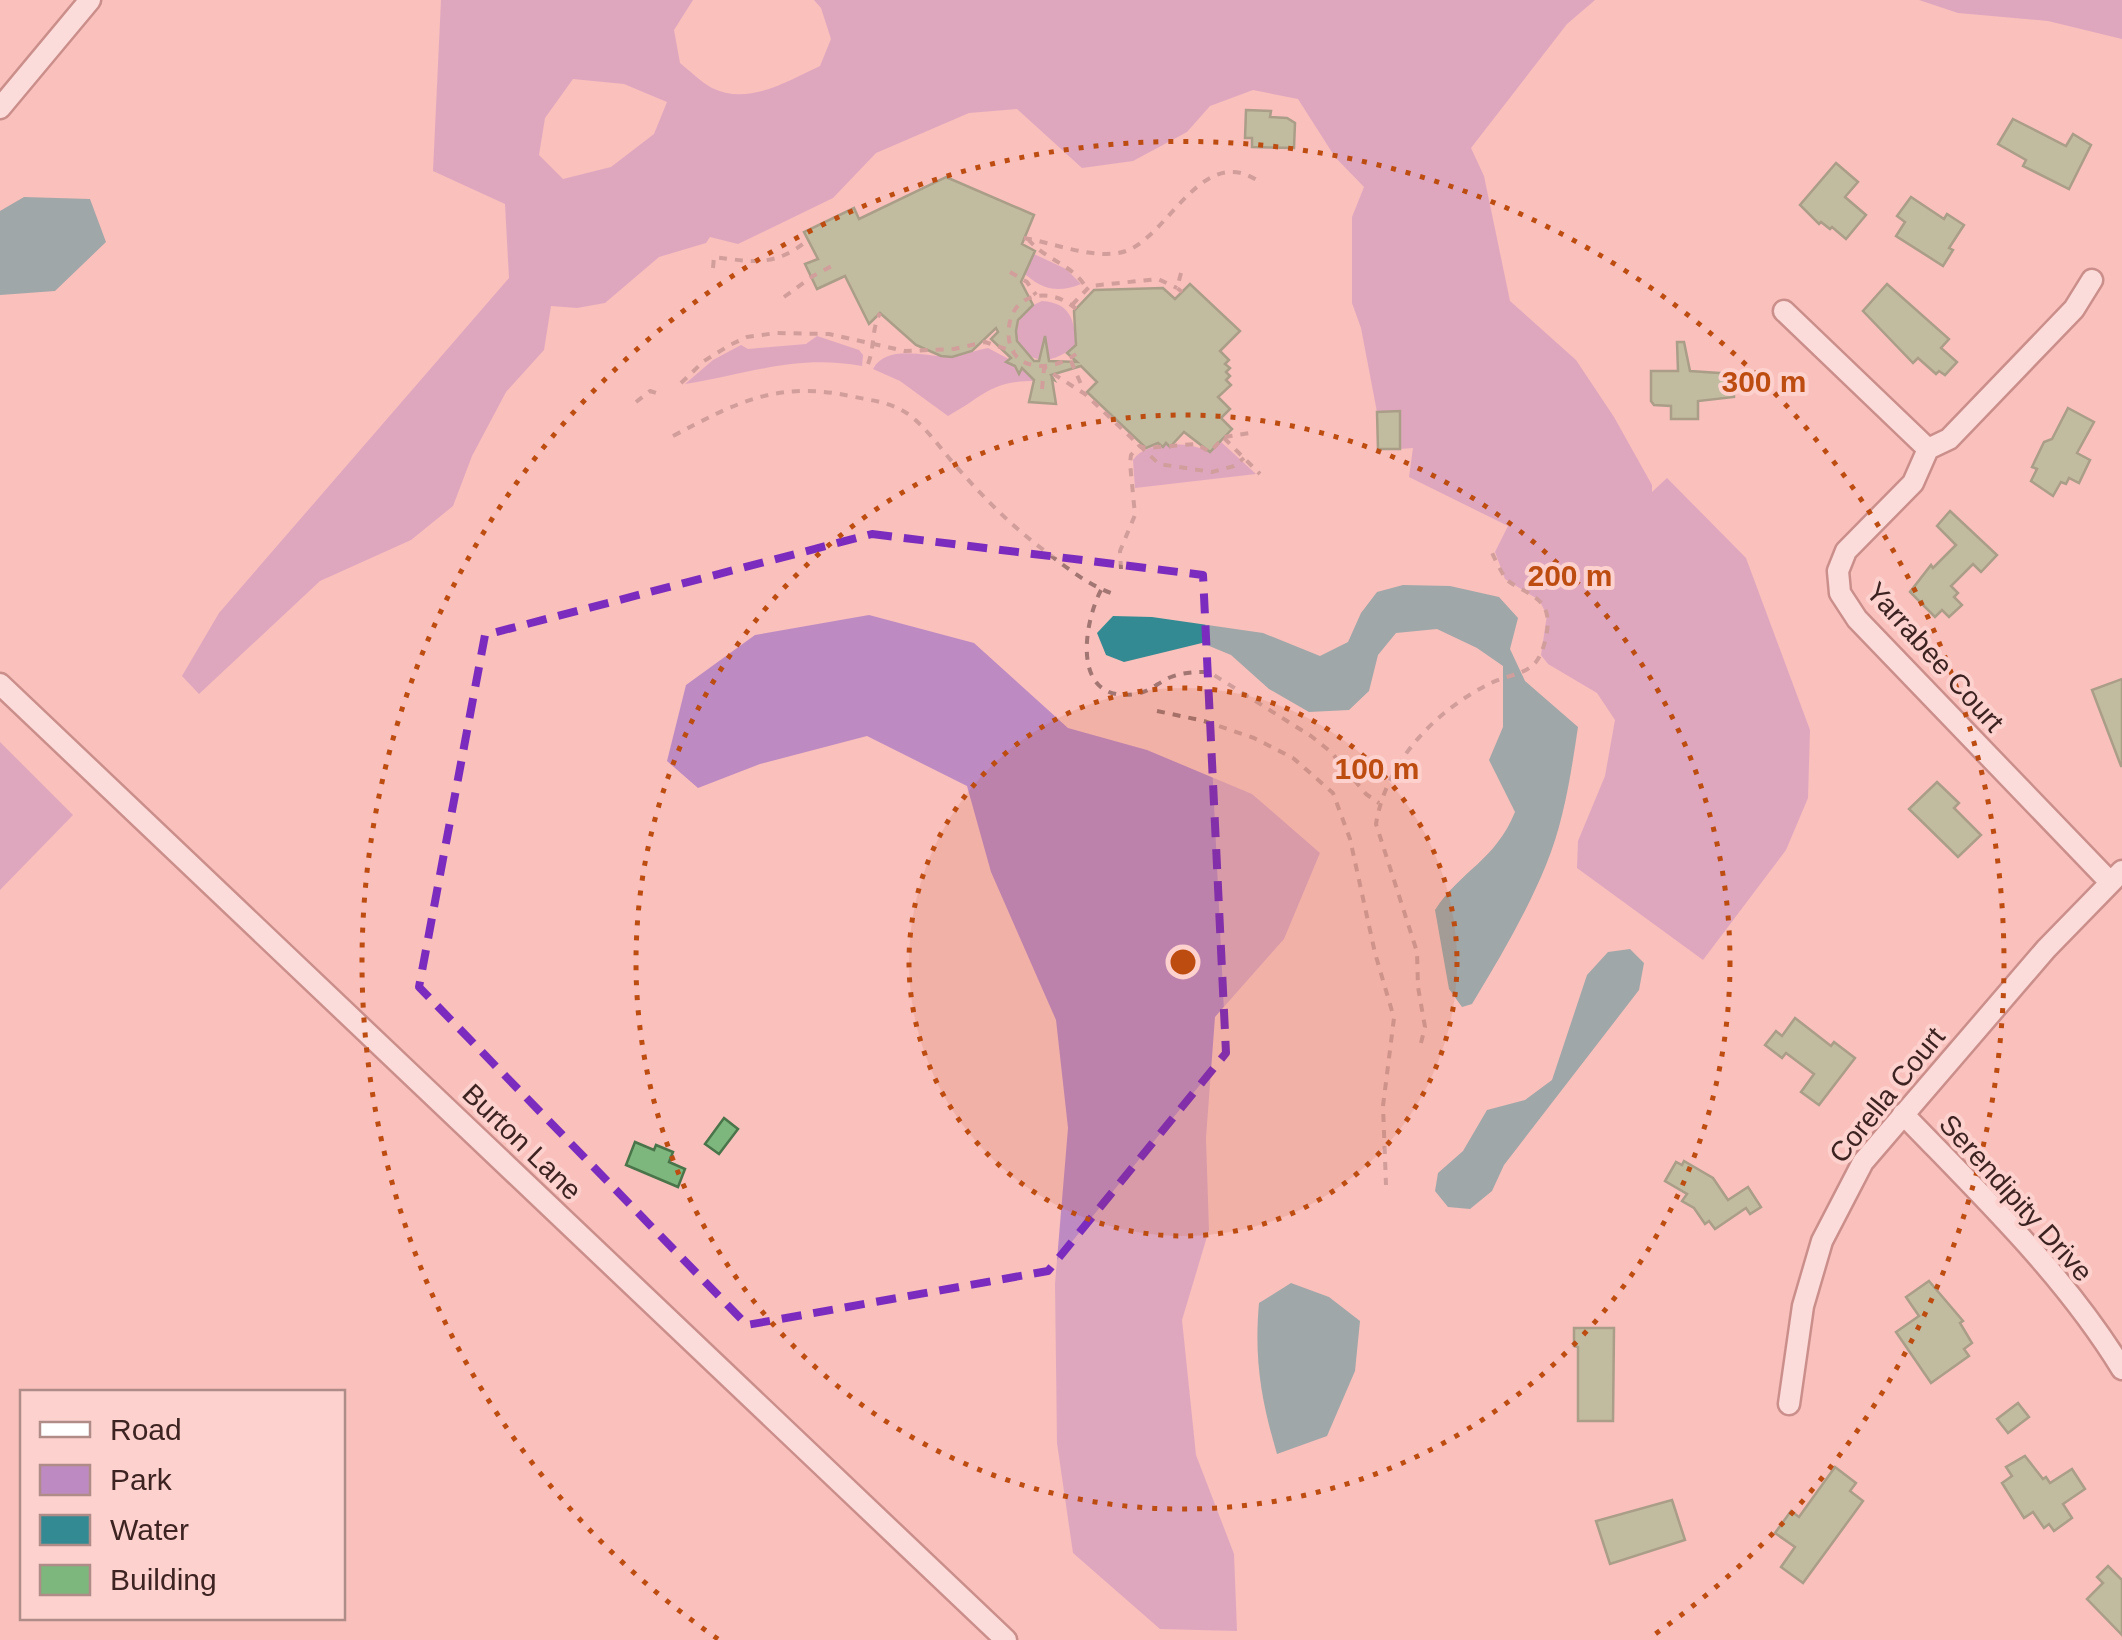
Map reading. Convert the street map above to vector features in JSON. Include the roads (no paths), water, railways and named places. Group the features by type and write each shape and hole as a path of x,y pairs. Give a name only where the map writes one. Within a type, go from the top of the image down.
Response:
{"street":[{"path":"0,108 90,0"},
{"name":"Yarrabee Court","path":"2092,280 2074,309 1949,439 1928,449 1912,484 1846,552 1838,571 1840,592 1857,619 2116,877"},
{"path":"1784,311 1928,449"},
{"name":"Burton Lane","path":"0,684 1006,1640"},
{"name":"Corella Court","path":"1790,1404 1803,1306 1822,1241 1863,1162 2037,959 2116,877"},
{"name":"Serendipity Drive","path":"1903,1114 2009,1224 2102,1338 2122,1369"}],"water":[{"path":"24,197 90,199 106,242 55,291 0,295 0,211"},
{"path":"1403,585 1450,586 1499,597 1518,618 1510,649 1525,681 1578,727 1562,815 1546,865 1521,919 1472,1004 1462,1007 1449,989 1435,910 1498,842 1515,812 1489,760 1503,727 1503,666 1437,629 1396,633 1378,655 1369,691 1349,710 1309,712 1269,689 1231,655 1202,643 1124,662 1106,655 1097,633 1113,616 1152,617 1263,633 1320,656 1348,642 1361,613 1377,592"},
{"path":"1630,949 1644,963 1639,990 1504,1165 1492,1191 1470,1209 1448,1207 1435,1191 1438,1173 1463,1151 1487,1110 1525,1100 1552,1080 1587,975 1608,952"},
{"path":"1291,1283 1329,1297 1360,1321 1355,1371 1327,1436 1277,1454 1260,1379 1259,1303"}]}
